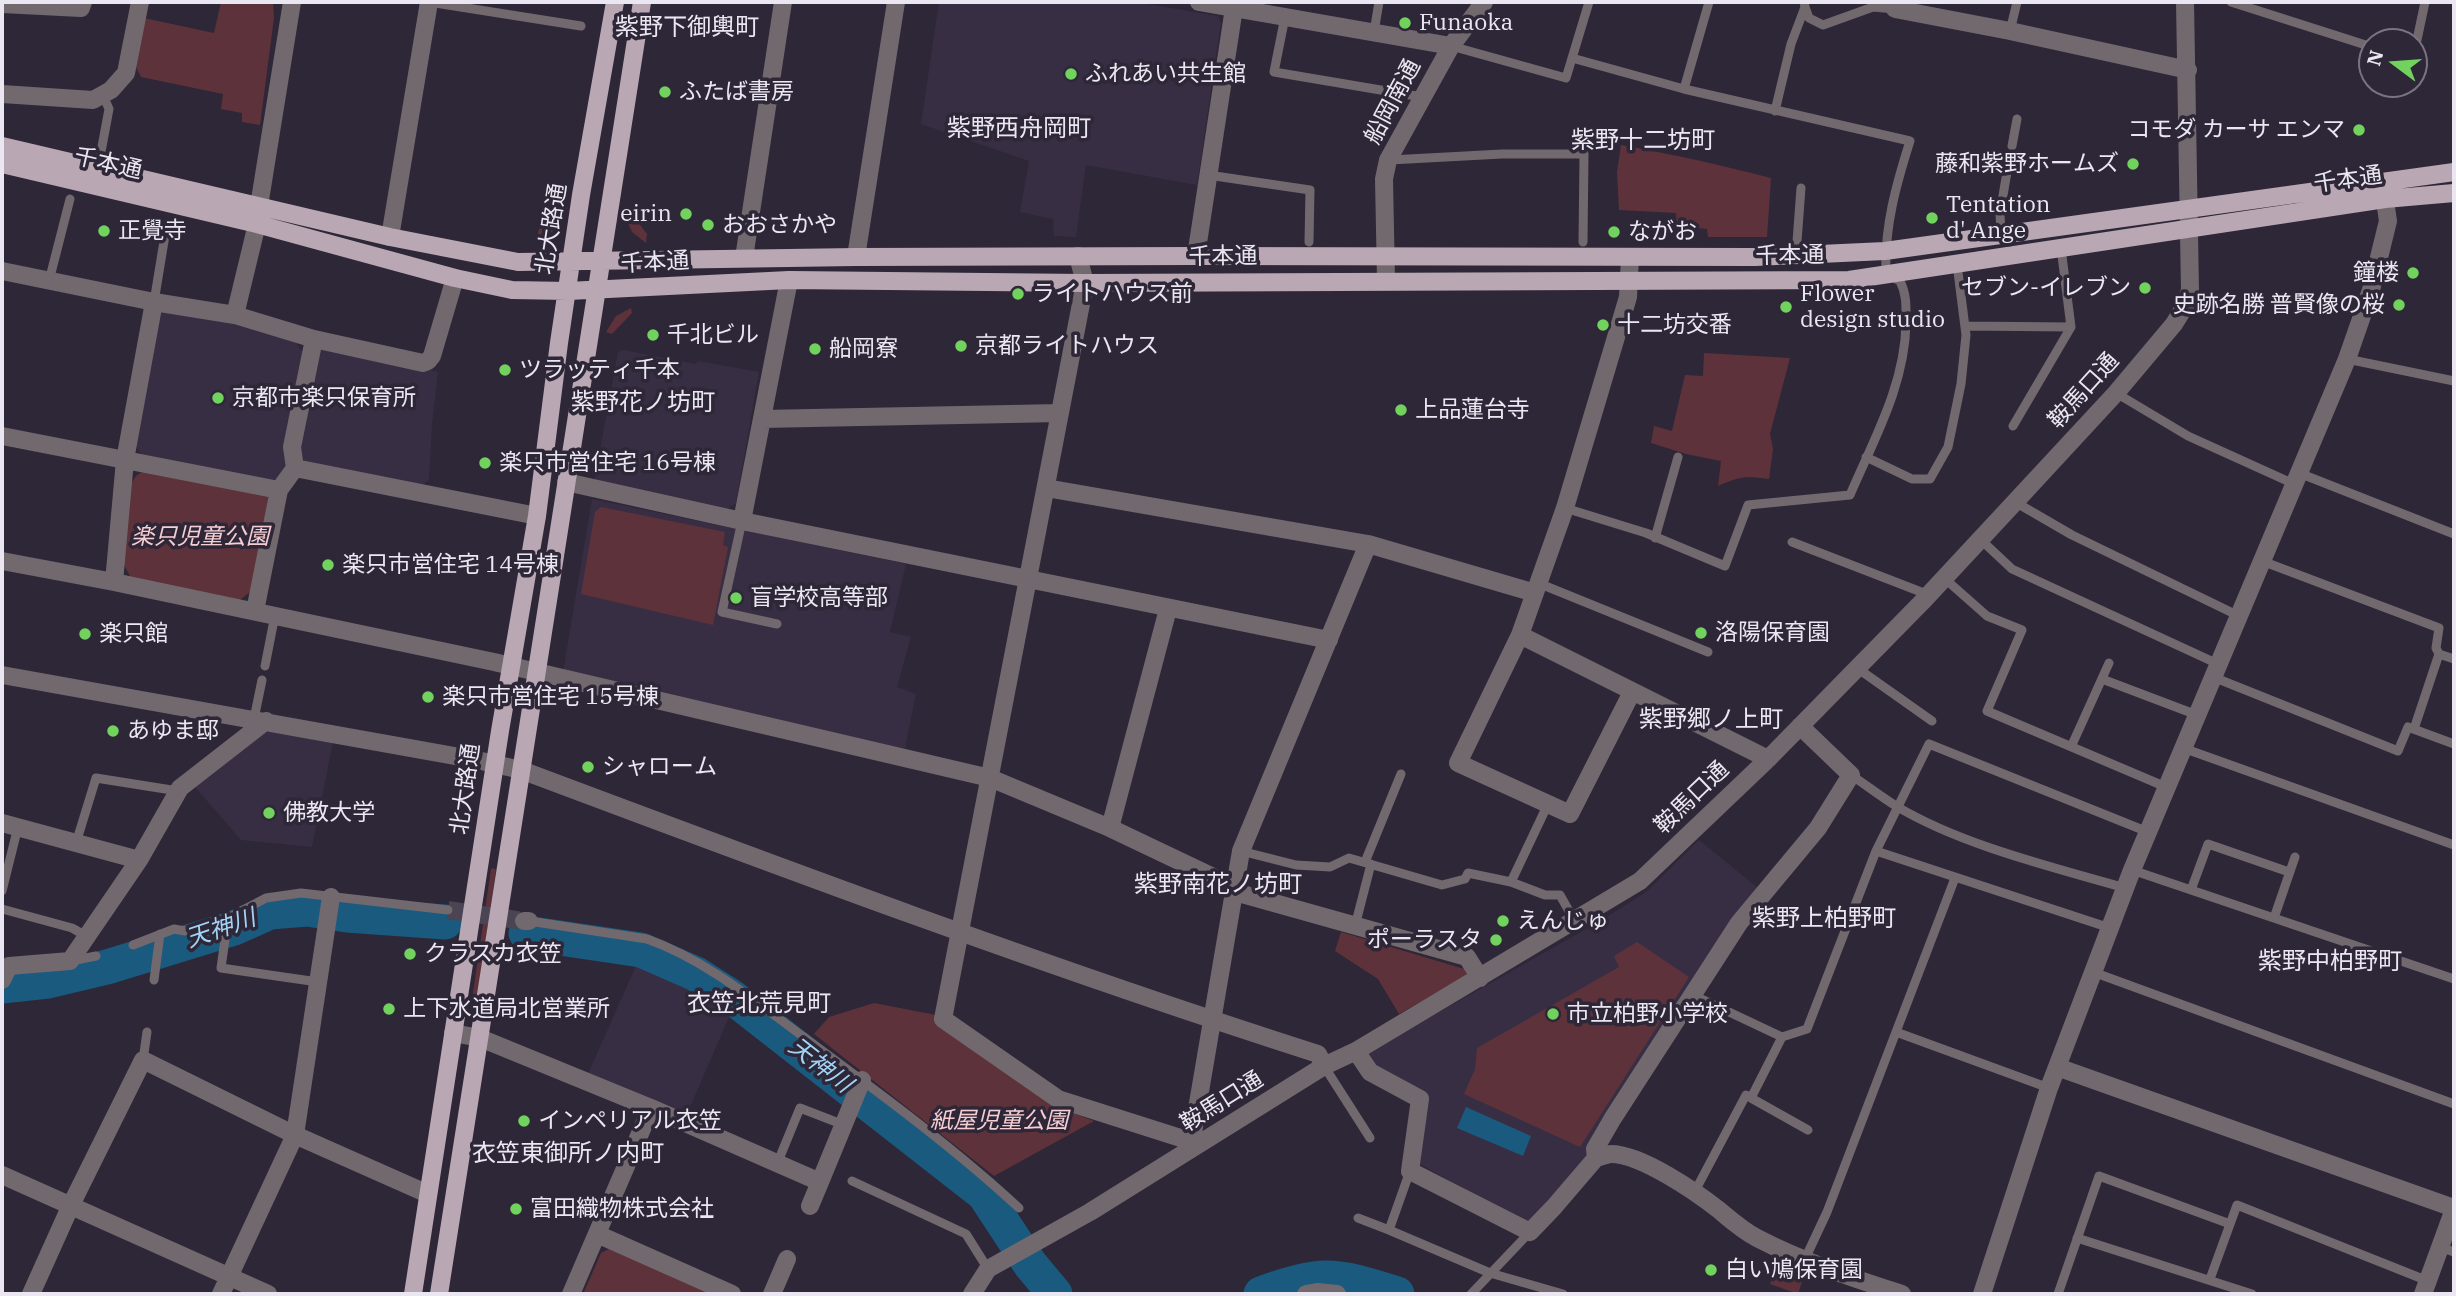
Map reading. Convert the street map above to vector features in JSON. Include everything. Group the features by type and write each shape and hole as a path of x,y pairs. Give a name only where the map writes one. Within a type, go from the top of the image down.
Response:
{"main road":[{"name":"北大路通","path":"413,1294 510,665 537,516 571,263 615,2"},
{"path":"439,1294 642,2"},
{"name":"千本通","path":"2,146 98,168 258,215 455,278 512,290 598,290 789,280 1085,283 1849,280 2385,199 2454,192"},
{"name":"千本通","path":"2,164 258,215 518,262 571,263 856,257 1630,257 1885,251 2454,172"}],"street":[{"path":"2,4 80,8 83,2"},
{"path":"2,94 93,100 111,90 126,73 139,2"},
{"path":"235,315 258,215 292,2"},
{"path":"390,237 429,2"},
{"path":"744,258 783,2"},
{"path":"856,257 896,2"},
{"path":"1199,2 1451,46"},
{"name":"船岡南通","path":"1385,280 1384,179 1388,160 1451,46 1483,2"},
{"name":"鞍馬口通","path":"994,1266 1090,1212 1190,1146 1324,1066 1356,1051 1640,881 1768,759 1928,595 2116,393 2174,324 2185,306 2190,290 2185,2"},
{"path":"1196,256 1234,8"},
{"path":"1895,9 2188,70"},
{"path":"1982,1294 2049,1088 2132,870 2347,359 2371,290 2388,221 2383,181"},
{"path":"1078,256 1085,283 943,1019 1058,1099 1190,1146 1241,851 1368,544"},
{"path":"1630,257 1628,297 1565,508 1520,635 1458,762 1570,814 1632,692"},
{"path":"2,271 154,302 235,315 314,339 423,363 432,356 455,278"},
{"path":"742,521 789,280"},
{"path":"114,582 125,460 154,302"},
{"path":"256,611 278,491 295,468 292,447 314,339"},
{"path":"762,419 1060,413"},
{"path":"2,436 278,491"},
{"path":"295,468 537,516"},
{"path":"566,482 742,521 1329,640"},
{"path":"1046,488 1368,544 1537,588"},
{"path":"2,561 510,665 990,778 1110,828 1235,890 1467,957 1480,978"},
{"path":"1110,828 1168,608"},
{"path":"1520,635 1768,759"},
{"path":"2,675 495,763 521,770 961,932 1213,1021 1318,1054 1324,1066"},
{"path":"4,976 9,966 70,961 139,860 178,792 260,720"},
{"path":"1596,1158 1595,1149 1607,1128 1739,923 1818,828 1851,775 1800,726"},
{"path":"10,825 139,860"},
{"path":"221,1294 295,1135 329,909"},
{"path":"453,1033 480,1038 651,1108 820,1182"},
{"path":"1356,1051 1370,1072 1420,1100 1410,1171 1530,1232 1555,1208 1596,1158 1611,1154 1633,1158 1656,1168 1756,1238 1902,1294"},
{"path":"31,1294 142,1060 295,1135 428,1194"},
{"path":"2057,1067 2454,1208 2447,1250 2425,1288"},
{"path":"810,1206 861,1083"},
{"path":"571,1294 651,1108"},
{"path":"2,1175 268,1294"},
{"path":"597,1234 732,1294"},
{"path":"772,1294 787,1259"},
{"path":"972,1294 994,1266"},
{"path":"1306,1294 1336,1294"}],"lane":[{"path":"429,2 581,26"},
{"path":"1374,32 1379,2"},
{"path":"1451,46 1566,78 1589,2"},
{"path":"1684,89 1709,2"},
{"path":"2010,31 2017,2"},
{"path":"2231,2 2358,43"},
{"path":"2420,28 2425,2"},
{"path":"1775,111 1791,44 1805,4"},
{"path":"1805,4 1809,18 1823,25 1873,4 1895,9"},
{"path":"1285,17 1274,72 1422,97"},
{"path":"1565,508 1646,533 1726,566 1748,505 1850,495 1896,387 1905,348 1906,294 1900,281 1886,274 1885,251 1891,206 1910,142 1684,89 1572,58"},
{"path":"98,168 109,109 103,94"},
{"path":"2012,146 2017,119"},
{"path":"1388,160 1502,154 1584,154 1583,242"},
{"path":"2001,235 2000,213 2007,172"},
{"path":"1208,175 1310,190 1309,242"},
{"path":"1796,255 1801,188"},
{"path":"49,281 70,199"},
{"path":"154,302 167,223"},
{"path":"2013,426 2071,327 2061,248"},
{"path":"1866,457 1912,479 1930,480 1948,447 1961,384 1965,326 1957,264"},
{"path":"1965,326 2071,327"},
{"path":"2347,359 2454,381"},
{"path":"2116,393 2188,436 2454,534"},
{"path":"1655,538 1678,457"},
{"path":"2015,502 2071,535 2239,616"},
{"path":"742,521 722,612 776,624"},
{"path":"1980,539 2012,569 2216,671 2398,751 2408,727 2454,744"},
{"path":"1792,542 1928,595"},
{"path":"2262,561 2439,628 2435,648 2439,654 2454,659"},
{"path":"1944,578 1987,616 2022,630 1987,711 2166,787"},
{"path":"1537,588 1708,652"},
{"path":"265,666 275,615"},
{"path":"2414,729 2439,654"},
{"path":"2071,747 2109,663"},
{"path":"1857,668 1932,721"},
{"path":"2102,678 2197,715"},
{"path":"260,720 262,680"},
{"path":"1693,996 1782,1037 1807,1029 1876,851 1929,744 2148,832"},
{"path":"2183,748 2454,845"},
{"path":"1356,926 1368,863 1401,774"},
{"path":"1851,775 1897,806 1948,830 2009,854 2125,888"},
{"path":"76,843 96,778 178,792"},
{"path":"1511,882 1548,804"},
{"path":"2,891 10,825"},
{"path":"2191,890 2207,845 2290,872"},
{"path":"1241,851 1296,865 1330,867 1349,858 1442,885 1465,879 1468,873 1511,882 1545,895 1560,895 1574,920"},
{"path":"1876,851 2110,928"},
{"path":"2274,918 2295,857"},
{"path":"2132,870 2454,979"},
{"path":"1805,1259 1827,1212 1955,878"},
{"path":"133,945 160,937 174,929 185,931 227,921 266,898 301,892 329,909 448,910"},
{"path":"2,909 72,928 88,937"},
{"path":"227,921 221,968 318,982"},
{"path":"527,921 647,939 664,945 722,977 963,1160 1019,1208"},
{"path":"154,981 160,937"},
{"path":"70,961 96,956"},
{"path":"2093,972 2454,1104"},
{"path":"142,1060 147,1032"},
{"path":"1896,1032 2049,1088"},
{"path":"1751,1098 1782,1037"},
{"path":"1324,1066 1370,1138"},
{"path":"1693,1193 1746,1095 1808,1130"},
{"path":"777,1164 800,1108 844,1126"},
{"path":"1389,1230 1410,1171"},
{"path":"2058,1294 2099,1176 2230,1224"},
{"path":"852,1181 966,1234 994,1266"},
{"path":"2210,1279 2236,1205 2425,1288"},
{"path":"1358,1218 1490,1273 1563,1294"},
{"path":"1471,1294 1530,1232"},
{"path":"2077,1238 2252,1294"}],"shaded area":[{"name":"ふれあい共生館","path":"939,2 1136,2 1218,16 1221,23 1197,185 1086,165 1076,237 1054,236 1053,219 1020,212 1029,161 921,124"},
{"name":"京都市楽只保育所","path":"172,308 292,337 304,354 287,463 277,478 270,482 146,460 132,441 161,313"},
{"path":"323,345 438,372 429,480 418,488 306,465 299,449 319,348"},
{"path":"623,350 696,364 698,361 759,372 736,503 726,510 594,483 618,352"},
{"name":"盲学校高等部","path":"592,499 906,564 890,632 911,637 897,687 916,694 904,753 563,672"},
{"name":"佛教大学","path":"273,731 333,742 312,847 241,840 195,787 264,733"},
{"name":"市立柏野小学校","path":"1699,840 1758,888 1589,1151 1579,1171 1531,1220 1523,1221 1418,1163 1427,1094 1374,1069 1365,1054 1602,920 1646,892"},
{"path":"638,961 653,965 685,981 730,1015 686,1116 588,1074"}],"green space":[{"path":"221,2 273,2 274,18 260,125 242,122 242,113 221,109 223,94 141,77 136,67 144,18 214,33"},
{"path":"1621,145 1771,178 1767,237 1708,237 1707,229 1677,226 1676,213 1619,210 1617,172"},
{"path":"559,204 568,207 560,224 548,235 536,240 540,226"},
{"path":"625,216 634,217 647,234 646,243 632,232"},
{"path":"631,308 632,313 612,334 606,332 616,316"},
{"path":"1704,353 1790,358 1770,434 1773,449 1769,479 1743,478 1718,486 1721,461 1651,443 1654,426 1672,431 1685,375 1703,376"},
{"name":"楽只児童公園","path":"142,472 268,495 271,506 255,588 240,600 131,578 122,561 130,485"},
{"path":"601,507 725,532 723,545 728,547 713,625 581,594 595,512"},
{"path":"493,868 496,870 476,1007 473,1009 471,1006"},
{"path":"1341,932 1464,969 1467,975 1399,1014 1378,979 1335,951"},
{"path":"1637,942 1689,977 1580,1147 1464,1094 1475,1069 1477,1048 1619,967 1614,956"},
{"name":"紙屋児童公園","path":"874,1003 936,1015 1060,1108 1094,1121 994,1176 814,1034 829,1017"},
{"path":"611,1248 718,1294 584,1292 601,1253"},
{"path":"1779,1258 1807,1267 1798,1294 1770,1284"}],"water":[{"path":"1466,1107 1531,1136 1523,1156 1457,1128"}],"waterway":[{"name":"天神川","path":"2,986 48,981 107,967 234,928 270,912 307,909 347,915 445,922"},
{"name":"天神川","path":"526,933 641,950 696,974 732,997 984,1194 1030,1264 1055,1294"},
{"name":"天神川","path":"1261,1294 1293,1283 1326,1278 1353,1281 1397,1294"}],"tunnel":[{"path":"448,910 524,921"}],"place":[{"name":"Funaoka","path":"1405,23"},
{"name":"ふれあい共生館","path":"1071,74"},
{"name":"ふたば書房","path":"665,92"},
{"name":"コモダ カーサ エンマ","path":"2359,130"},
{"name":"藤和紫野ホームズ","path":"2133,164"},
{"name":"eirin","path":"686,214"},
{"name":"Tentation d' Ange","path":"1932,218"},
{"name":"おおさかや","path":"708,225"},
{"name":"正覺寺","path":"104,231"},
{"name":"ながお","path":"1614,232"},
{"name":"鐘楼","path":"2413,273"},
{"name":"セブン-イレブン","path":"2145,288"},
{"name":"ライトハウス前","path":"1018,294"},
{"name":"史跡名勝 普賢像の桜","path":"2399,305"},
{"name":"Flower design studio","path":"1786,307"},
{"name":"十二坊交番","path":"1603,325"},
{"name":"千北ビル","path":"653,335"},
{"name":"京都ライトハウス","path":"961,346"},
{"name":"船岡寮","path":"815,349"},
{"name":"ツラッティ千本","path":"505,370"},
{"name":"京都市楽只保育所","path":"218,398"},
{"name":"上品蓮台寺","path":"1401,410"},
{"name":"楽只市営住宅 16号棟","path":"485,463"},
{"name":"楽只市営住宅 14号棟","path":"328,565"},
{"name":"盲学校高等部","path":"736,598"},
{"name":"洛陽保育園","path":"1701,633"},
{"name":"楽只館","path":"85,634"},
{"name":"楽只市営住宅 15号棟","path":"428,697"},
{"name":"あゆま邸","path":"113,731"},
{"name":"シャローム","path":"588,767"},
{"name":"佛教大学","path":"269,813"},
{"name":"えんじゅ","path":"1503,921"},
{"name":"ポーラスタ","path":"1496,940"},
{"name":"クラスカ衣笠","path":"410,954"},
{"name":"上下水道局北営業所","path":"389,1009"},
{"name":"市立柏野小学校","path":"1553,1014"},
{"name":"インペリアル衣笠","path":"524,1121"},
{"name":"富田織物株式会社","path":"516,1209"},
{"name":"白い鳩保育園","path":"1711,1270"}],"district":[{"name":"紫野下御輿町","path":"687,28"},
{"name":"紫野西舟岡町","path":"1019,129"},
{"name":"紫野十二坊町","path":"1643,141"},
{"name":"紫野花ノ坊町","path":"643,403"},
{"name":"紫野郷ノ上町","path":"1711,720"},
{"name":"紫野南花ノ坊町","path":"1218,885"},
{"name":"紫野上柏野町","path":"1824,919"},
{"name":"紫野中柏野町","path":"2330,962"},
{"name":"衣笠北荒見町","path":"759,1004"},
{"name":"衣笠東御所ノ内町","path":"568,1154"}]}
